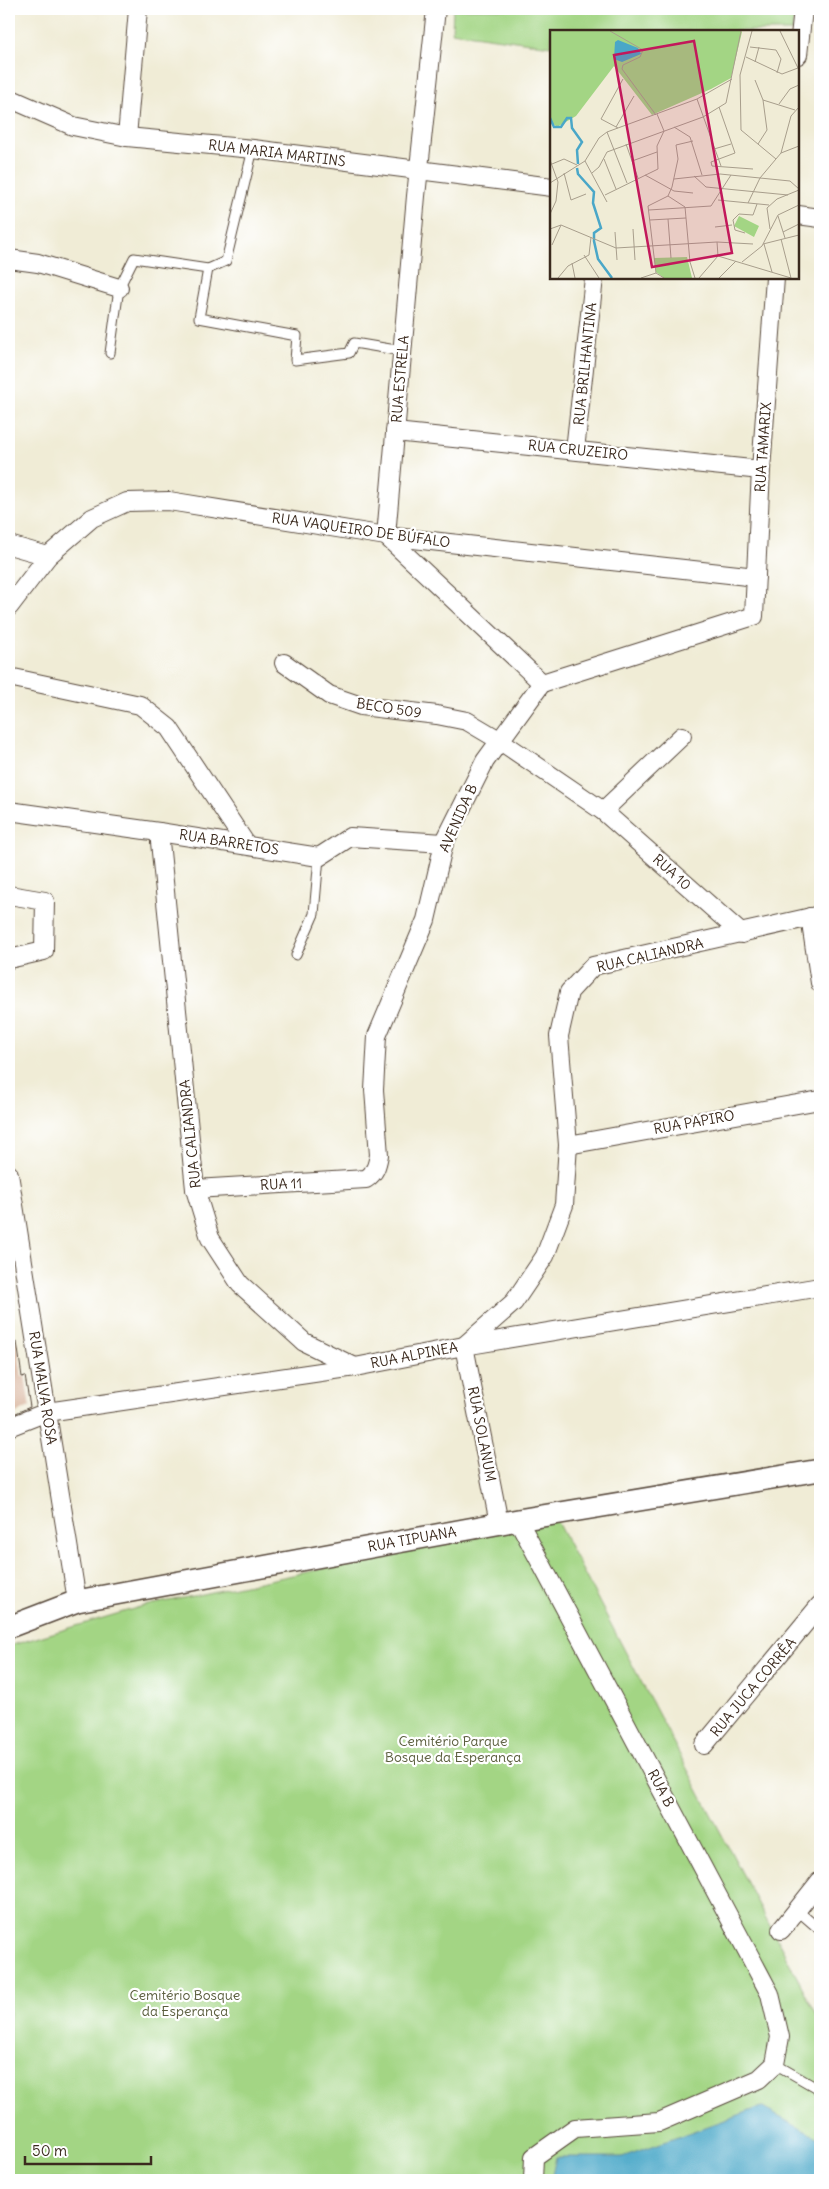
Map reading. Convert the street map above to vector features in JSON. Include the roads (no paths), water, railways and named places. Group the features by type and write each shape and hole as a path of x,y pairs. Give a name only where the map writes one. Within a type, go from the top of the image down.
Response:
{"street":[{"path":"127,137 138,9"},
{"name":"RUA ESTRELA","path":"386,536 402,350 436,9"},
{"path":"799,46 803,9"},
{"name":"RUA MARIA MARTINS","path":"9,98 73,126 127,137 253,149 550,187"},
{"path":"799,215 820,218"},
{"path":"9,259 38,263 119,288"},
{"name":"RUA BRILHANTINA","path":"575,450 594,279"},
{"name":"RUA TAMARIX","path":"542,683 754,616 761,470 775,279"},
{"name":"RUA CRUZEIRO","path":"396,432 761,470"},
{"name":"RUA VAQUEIRO DE BÚFALO","path":"9,607 48,556 92,518 127,502 169,501 386,536 756,576"},
{"path":"386,536 542,683"},
{"path":"9,545 48,556"},
{"name":"BECO 509","path":"284,663 329,695 361,706 437,715 467,721 500,740"},
{"path":"9,677 140,705 169,728 246,844"},
{"name":"AVENIDA B","path":"366,1178 372,1175 377,1166 379,1156 374,1090 377,1036 426,920 444,843 484,761 542,683"},
{"path":"603,810 682,736"},
{"name":"RUA 10","path":"500,740 603,810 742,934"},
{"name":"RUA BARRETOS","path":"9,811 246,844 320,857"},
{"name":"RUA CALIANDRA","path":"158,832 195,1189 210,1238 240,1284 304,1342 355,1367"},
{"path":"320,857 350,837 444,843"},
{"path":"9,895 45,901 44,951 9,959"},
{"path":"815,916 820,983"},
{"name":"RUA CALIANDRA","path":"464,1346 514,1302 545,1256 564,1205 568,1145 559,1036 569,992 593,966 742,934 815,916"},
{"name":"RUA PAPIRO","path":"568,1145 820,1100"},
{"name":"RUA MALVA ROSA","path":"9,1174 77,1602"},
{"name":"RUA 11","path":"195,1189 366,1178"},
{"name":"RUA ALPINEA","path":"9,1427 47,1412 355,1367 464,1346 820,1287"},
{"name":"RUA SOLANUM","path":"464,1346 508,1522"},
{"name":"RUA TIPUANA","path":"9,1627 77,1602 508,1522 820,1470"},
{"name":"RUA B","path":"508,1522 770,1994 780,2037 775,2064"},
{"name":"RUA JUCA CORRÊA","path":"704,1745 820,1606"},
{"path":"781,1930 820,1881"},
{"path":"533,2180 534,2157 575,2128 659,2122 759,2079 775,2064"}],"lane":[{"path":"110,353 119,288 134,258 208,269 226,261 253,149"},
{"path":"208,269 198,318 297,336 295,360 349,353 354,343 402,350"},
{"path":"296,955 314,914 320,857"},
{"path":"797,1910 820,1930"},
{"path":"775,2064 820,2090"}],"water":[{"path":"761,2107 820,2139 820,2180 551,2180 556,2157 622,2157"}],"park label":[{"name":"Cemitério Parque Bosque da Esperança","path":"453,1749"},
{"name":"Cemitério Bosque da Esperança","path":"185,2004"}]}
